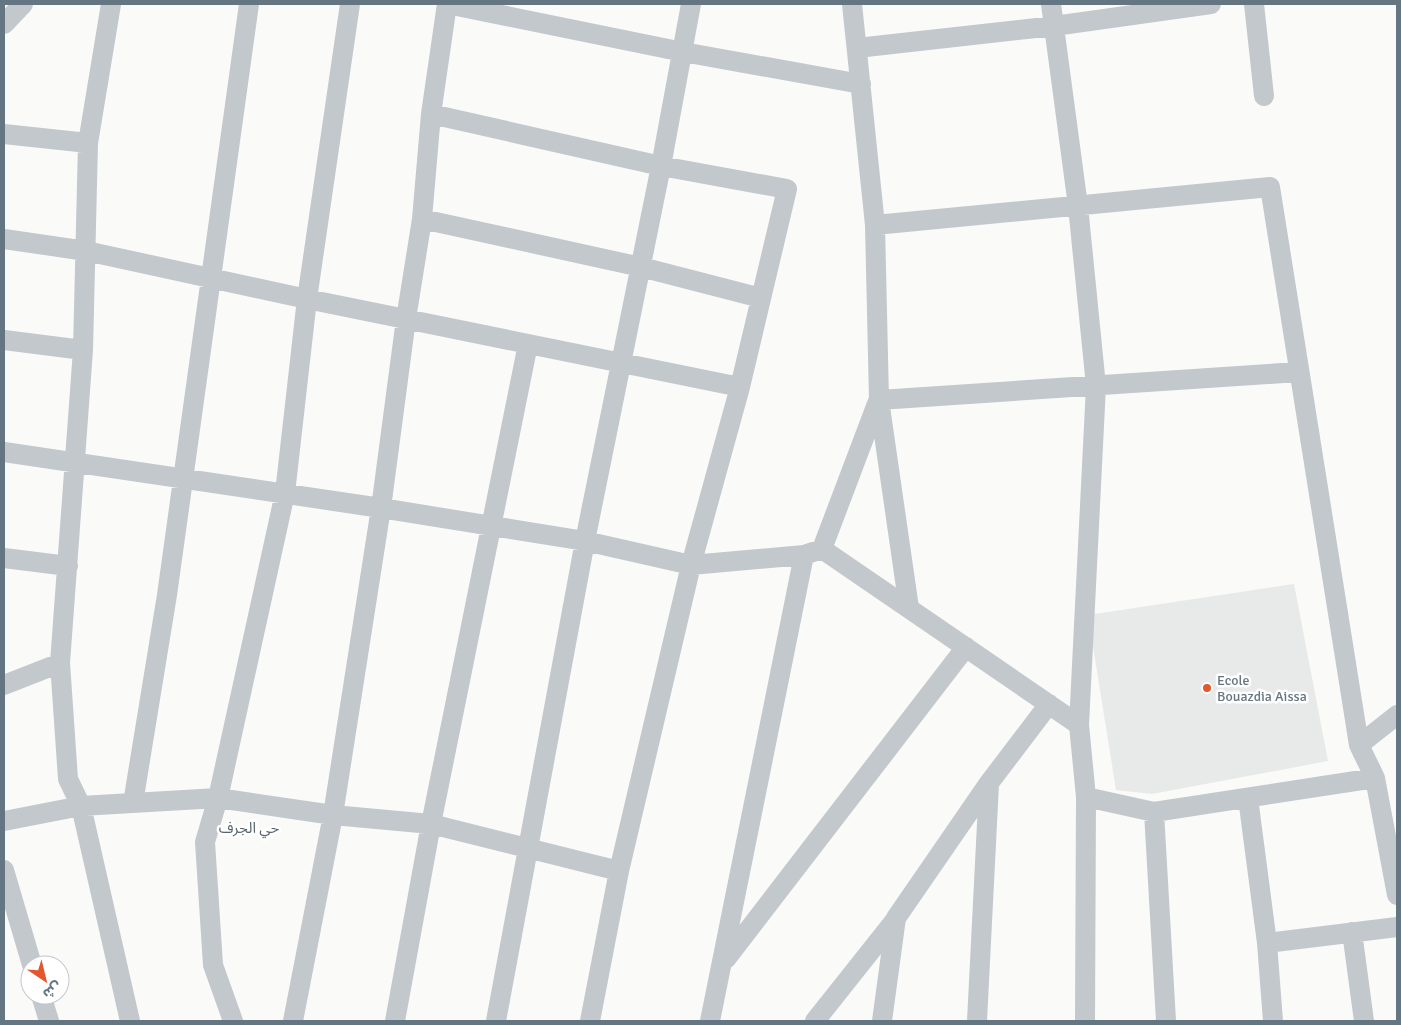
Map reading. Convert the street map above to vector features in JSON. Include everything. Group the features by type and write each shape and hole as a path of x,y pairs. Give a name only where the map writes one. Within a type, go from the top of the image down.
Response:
{"street":[{"path":"4,24 23,4"},
{"path":"111,4 88,143 83,350 73,463 68,566 60,663 68,779 81,806 130,1021"},
{"path":"133,803 167,596 249,4"},
{"path":"233,1021 212,965 205,842 218,798 285,493 307,299 350,4"},
{"path":"293,1021 333,814 381,508 406,319 422,219 431,114 447,4 682,52 861,84"},
{"path":"496,1021 585,541 641,268 691,4"},
{"path":"852,4 875,225 879,400 909,608"},
{"path":"1051,4 1078,206 1096,386 1079,725 1086,797 1085,1021"},
{"path":"857,48 1054,26 1210,4"},
{"path":"1254,4 1264,96"},
{"path":"431,114 661,166 787,189 740,387 691,566 619,872 590,1021"},
{"path":"4,134 88,143"},
{"path":"875,225 1270,187 1359,745 1375,778 1397,895"},
{"path":"422,219 641,268 761,298"},
{"path":"4,239 86,251 307,299 740,387"},
{"path":"4,340 83,350"},
{"path":"395,1021 431,824 528,344"},
{"path":"879,400 1298,372"},
{"path":"710,1021 813,552 879,400"},
{"path":"4,452 183,480 285,493 585,541 691,566 813,552 909,608 1079,725"},
{"path":"4,558 68,566"},
{"path":"724,962 966,647"},
{"path":"4,685 60,663"},
{"path":"815,1021 896,918 989,783 1049,704"},
{"path":"1359,745 1397,715"},
{"path":"1086,797 1154,812 1375,778"},
{"path":"977,1021 989,783"},
{"path":"4,821 81,806 218,798 333,814 431,824 619,872"},
{"path":"1248,798 1274,1021"},
{"path":"1154,812 1166,1021"},
{"path":"4,870 29,955"},
{"path":"882,1021 896,918"},
{"path":"1266,943 1397,927"},
{"path":"1352,932 1364,1021"},
{"path":"44,1005 49,1021"}],"shaded area":[{"name":"Ecole Bouazdia Aissa","path":"1294,584 1328,761 1152,794 1116,790 1088,615"}],"place":[{"name":"Ecole Bouazdia Aissa","path":"1207,688"}],"district":[{"name":"حي الجرف","path":"249,828"}]}
